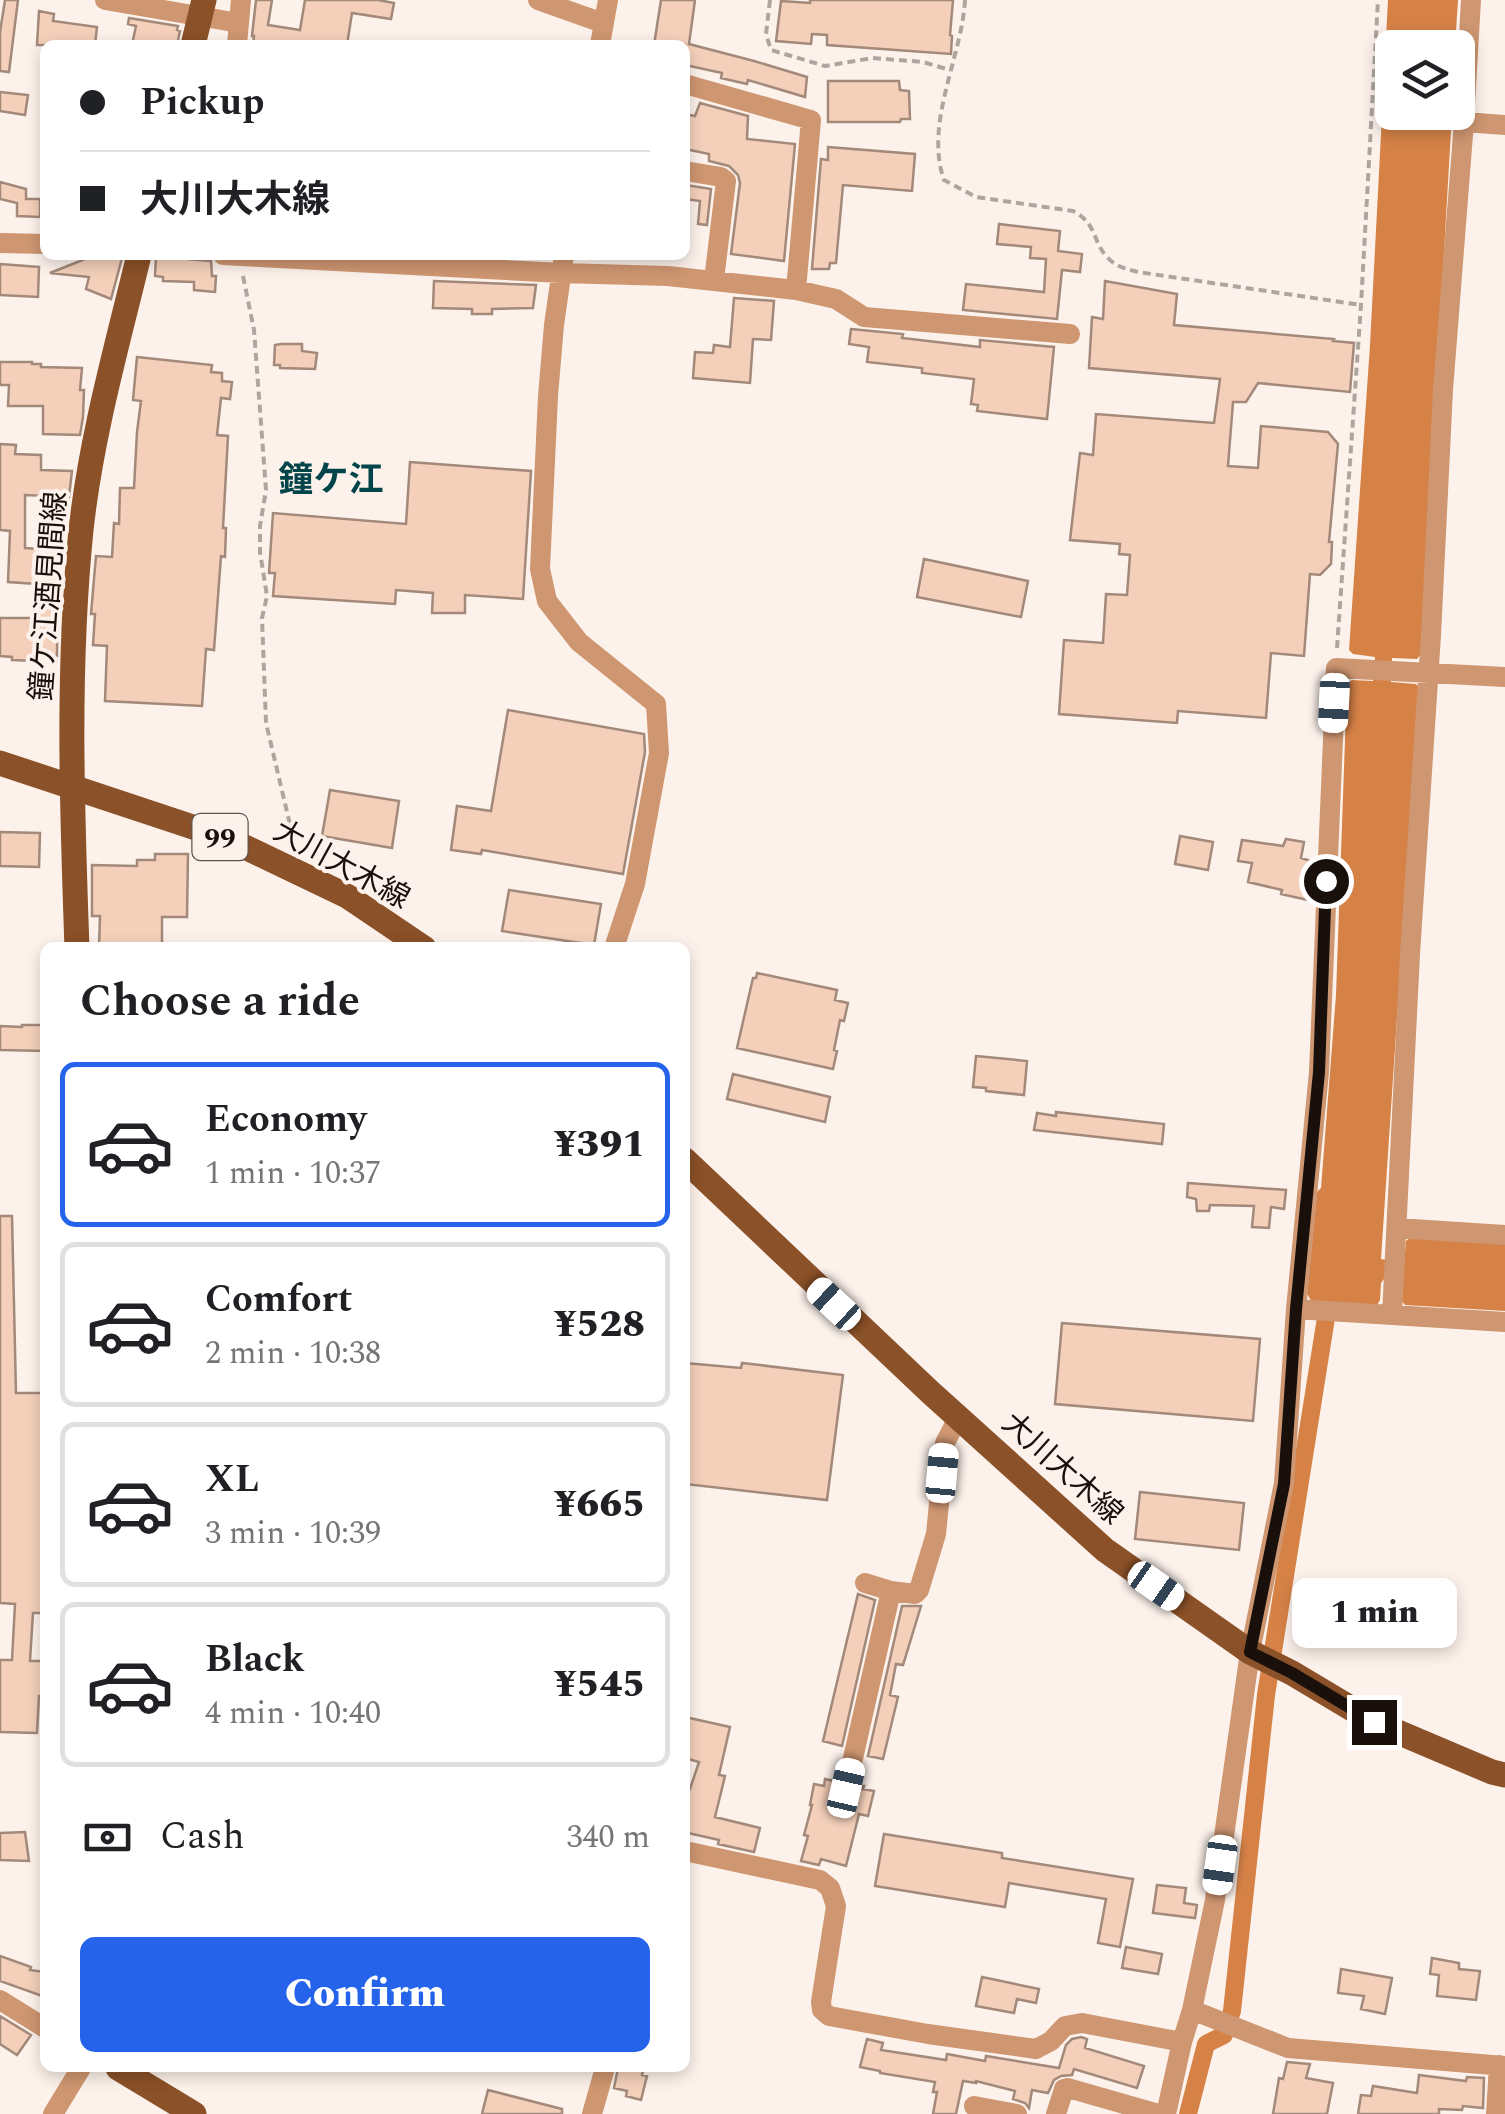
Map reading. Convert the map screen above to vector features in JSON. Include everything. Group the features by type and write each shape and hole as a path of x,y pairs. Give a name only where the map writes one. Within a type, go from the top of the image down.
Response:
{"main road":[{"path":"195,40 202,8"},
{"name":"鐘ケ江酒見間線","path":"77,942 72,785 81,529 95,435 138,260"},
{"name":"大川大木線","path":"0,762 226,838 347,896 415,942"},
{"name":"大川大木線","path":"690,1165 824,1294 1106,1550 1254,1653 1374,1722 1505,1775"},
{"path":"125,2072 194,2114"}],"street":[{"path":"237,40 241,0"},
{"path":"538,0 604,23"},
{"path":"601,40 608,0"},
{"path":"1469,30 1471,0"},
{"path":"120,1 202,8 239,23"},
{"path":"690,85 810,120 796,290"},
{"path":"1475,123 1505,125"},
{"path":"1393,1310 1416,884 1422,672 1431,635 1443,390 1463,130"},
{"path":"690,172 721,176 726,181 714,280"},
{"path":"0,243 40,244"},
{"path":"400,260 562,264 714,280 836,299 864,317 1070,334"},
{"path":"562,264 551,361 540,569 547,601 579,642 656,704 659,753 635,884 616,942"},
{"path":"1056,2114 1064,2089 1068,2088 1162,2114 1192,2010 1215,1900 1284,1484 1319,1072 1343,668 1505,677"},
{"path":"1397,1232 1505,1236"},
{"path":"1301,1310 1393,1310 1505,1322"},
{"path":"865,1583 915,1594 919,1590 936,1534 944,1442 958,1418"},
{"path":"846,1788 892,1591"},
{"path":"690,1852 820,1880 830,1888 836,1906 821,2002 822,2010 829,2016 1036,2049 1052,2042 1065,2026 1082,2024 1182,2042"},
{"path":"0,2000 40,2025"},
{"path":"1192,2010 1288,2048 1502,2066 1496,2114"},
{"path":"52,2114 78,2072"},
{"path":"592,2114 604,2072"},
{"path":"974,2106 1017,2114"}],"path":[{"path":"770,0 766,34 771,50 824,66 873,58 923,62 950,70"},
{"path":"965,0 942,116 937,161 944,180 976,197 1084,217 1106,256 1120,267 1361,304"},
{"path":"1343,668 1378,0"},
{"path":"239,260 254,330 266,490 260,552 267,596 262,618 266,723 300,874"}],"shaded area":[{"path":"1388,0 1458,0 1456,30 1386,30"},
{"path":"1381,130 1451,130 1421,654 1417,659 1392,658 1391,682 1419,687 1381,1259 1404,1263 1406,1241 1410,1238 1505,1244 1505,1311 1405,1305 1384,1279 1377,1305 1312,1302 1307,1294 1317,1192 1321,1188 1336,995 1347,683 1373,681 1375,657 1349,650"}],"building":[{"path":"5,0 18,0 9,72 0,71"},
{"path":"256,0 272,0 268,25 300,30 305,0 394,3 391,19 352,13 348,40 254,40"},
{"path":"661,0 695,0 690,40 655,40"},
{"path":"953,0 951,54 827,45 827,35 812,34 811,44 776,41 781,1"},
{"path":"39,11 54,14 53,21 97,27 96,40 40,40 37,45"},
{"path":"129,18 178,26 178,40 133,40 136,26 128,24"},
{"path":"690,44 807,77 805,97 748,80 747,84 721,78 722,73 690,66"},
{"path":"828,81 899,81 900,90 909,91 910,119 828,122"},
{"path":"0,92 28,95 25,115 0,111"},
{"path":"700,103 748,116 747,139 795,144 784,261 731,254 738,175 729,166 709,161 709,154 690,150 690,115 695,116"},
{"path":"828,147 915,154 912,191 843,185 836,263 830,263 829,269 812,269 821,159 828,160"},
{"path":"0,182 26,189 26,199 40,199 40,217 17,216 17,203 0,199"},
{"path":"690,186 711,189 707,225 698,224 700,201 690,200"},
{"path":"999,224 1060,231 1058,251 1082,254 1080,272 1062,270 1057,319 963,310 966,284 1044,292 1046,259 1030,258 1031,247 997,244"},
{"path":"82,260 121,260 111,299 86,289 89,277 50,273"},
{"path":"156,260 211,261 212,276 216,276 215,292 194,290 194,282 163,281 163,277 155,276"},
{"path":"0,264 39,267 38,297 0,295"},
{"path":"434,281 536,285 533,308 492,309 492,314 472,314 472,309 433,308"},
{"path":"1105,281 1177,294 1174,325 1354,343 1350,392 1258,383 1246,402 1233,402 1228,466 1258,468 1261,426 1328,432 1338,444 1329,542 1331,564 1320,575 1310,574 1304,656 1271,653 1266,718 1178,711 1177,723 1059,714 1064,640 1103,643 1106,594 1127,595 1130,555 1119,554 1120,544 1070,540 1080,453 1093,455 1096,414 1214,423 1220,379 1089,368 1092,317 1103,319"},
{"path":"734,298 774,301 771,340 753,339 750,383 693,378 695,352 713,353 714,345 730,347"},
{"path":"851,329 980,347 980,340 1054,347 1047,419 977,411 978,405 971,404 974,379 867,362 869,347 849,344"},
{"path":"302,344 302,351 317,353 315,369 274,365 275,345"},
{"path":"137,357 212,365 211,372 222,373 222,381 232,382 230,399 221,398 217,435 228,436 225,557 221,556 214,650 206,649 202,706 105,701 107,646 93,645 95,614 91,614 96,556 112,557 114,523 119,524 120,488 134,488 141,401 133,400"},
{"path":"0,362 82,368 80,435 43,434 43,406 8,406 9,385 0,385"},
{"path":"0,444 16,445 15,454 41,455 41,470 72,471 69,497 25,495 25,548 55,550 54,569 58,569 57,656 37,656 36,661 0,656 0,618 36,618 37,584 8,582 10,531 0,530"},
{"path":"410,462 531,471 523,599 465,595 465,613 432,613 433,593 396,590 395,604 273,596 275,573 269,573 273,513 406,524"},
{"path":"924,559 1028,581 1021,617 917,597"},
{"path":"508,710 644,734 645,752 623,874 482,850 481,854 451,850 457,806 491,811"},
{"path":"330,790 399,801 392,848 322,836"},
{"path":"0,832 40,833 39,867 0,866"},
{"path":"1180,836 1213,842 1208,870 1175,864"},
{"path":"1286,839 1304,842 1301,858 1314,862 1312,901 1248,882 1252,863 1238,861 1242,840 1283,846"},
{"path":"155,854 188,854 187,917 162,917 162,942 99,942 100,916 92,916 92,865 137,866 137,860 155,860"},
{"path":"509,890 601,904 595,942 502,931"},
{"path":"757,973 837,990 835,1000 848,1003 844,1021 840,1020 833,1069 737,1048"},
{"path":"40,1025 40,1051 0,1050 0,1026"},
{"path":"976,1056 1027,1061 1024,1095 973,1087"},
{"path":"733,1074 830,1097 825,1122 727,1099"},
{"path":"1056,1112 1164,1124 1162,1144 1034,1130 1037,1113 1056,1116"},
{"path":"1188,1183 1286,1190 1284,1209 1271,1207 1269,1228 1252,1227 1254,1206 1210,1205 1209,1211 1197,1211 1196,1199 1187,1197"},
{"path":"0,1216 12,1216 16,1393 40,1393 40,1613 33,1613 30,1661 40,1661 37,1733 0,1732 0,1660 12,1660 15,1604 0,1603"},
{"path":"1062,1323 1260,1339 1253,1421 1055,1404"},
{"path":"690,1363 741,1368 742,1363 843,1375 827,1500 690,1485"},
{"path":"1140,1492 1244,1503 1239,1550 1135,1539"},
{"path":"858,1594 875,1600 842,1746 823,1741"},
{"path":"902,1606 921,1606 903,1665 896,1664 890,1695 898,1697 883,1759 868,1756"},
{"path":"690,1718 730,1727 719,1775 725,1776 715,1817 760,1828 754,1852 690,1833 690,1789 699,1762 690,1759"},
{"path":"825,1779 834,1781 833,1794 842,1802 855,1799 861,1786 874,1791 868,1816 859,1814 846,1866 821,1859 819,1865 801,1861 814,1784 824,1786"},
{"path":"25,1832 29,1861 0,1860 0,1833"},
{"path":"884,1834 1133,1879 1120,1947 1098,1943 1106,1899 1009,1883 1005,1907 875,1886"},
{"path":"1157,1885 1186,1888 1184,1903 1197,1905 1195,1918 1153,1913"},
{"path":"1126,1947 1162,1954 1158,1974 1122,1968"},
{"path":"0,1956 40,1971 40,1995 0,1981"},
{"path":"1432,1958 1459,1963 1459,1969 1480,1971 1476,2000 1437,1996 1439,1975 1430,1974"},
{"path":"1341,1969 1392,1978 1385,2014 1361,2009 1364,1996 1338,1993"},
{"path":"982,1977 1039,1989 1036,2003 1017,1999 1014,2013 976,2006"},
{"path":"0,2016 31,2035 17,2055 0,2044"},
{"path":"1081,2037 1087,2039 1085,2048 1144,2066 1137,2088 1074,2069 1072,2075 1054,2080 1048,2093 1032,2090 1029,2108 1013,2099 1015,2091 963,2081 956,2114 933,2114 935,2082 860,2067 867,2039 883,2043 881,2050 946,2060 947,2054 985,2061 986,2056 1059,2068 1066,2045"},
{"path":"1287,2062 1310,2064 1306,2078 1333,2083 1327,2114 1273,2114 1279,2078 1283,2079"},
{"path":"617,2072 643,2072 647,2076 641,2100 614,2088"},
{"path":"1419,2075 1466,2081 1467,2077 1484,2078 1483,2108 1439,2109 1439,2114 1358,2114 1361,2095 1371,2096 1373,2086 1417,2093"},
{"path":"488,2090 562,2109 562,2114 482,2114"}],"waterway":[{"path":"1188,2114 1206,2044 1224,2035 1232,2011 1266,1695 1329,1299"}],"district":[{"name":"鐘ケ江","path":"331,479"}],"route":[{"path":"1326,881 1319,1072 1284,1484 1250,1652 1374,1722"}]}
